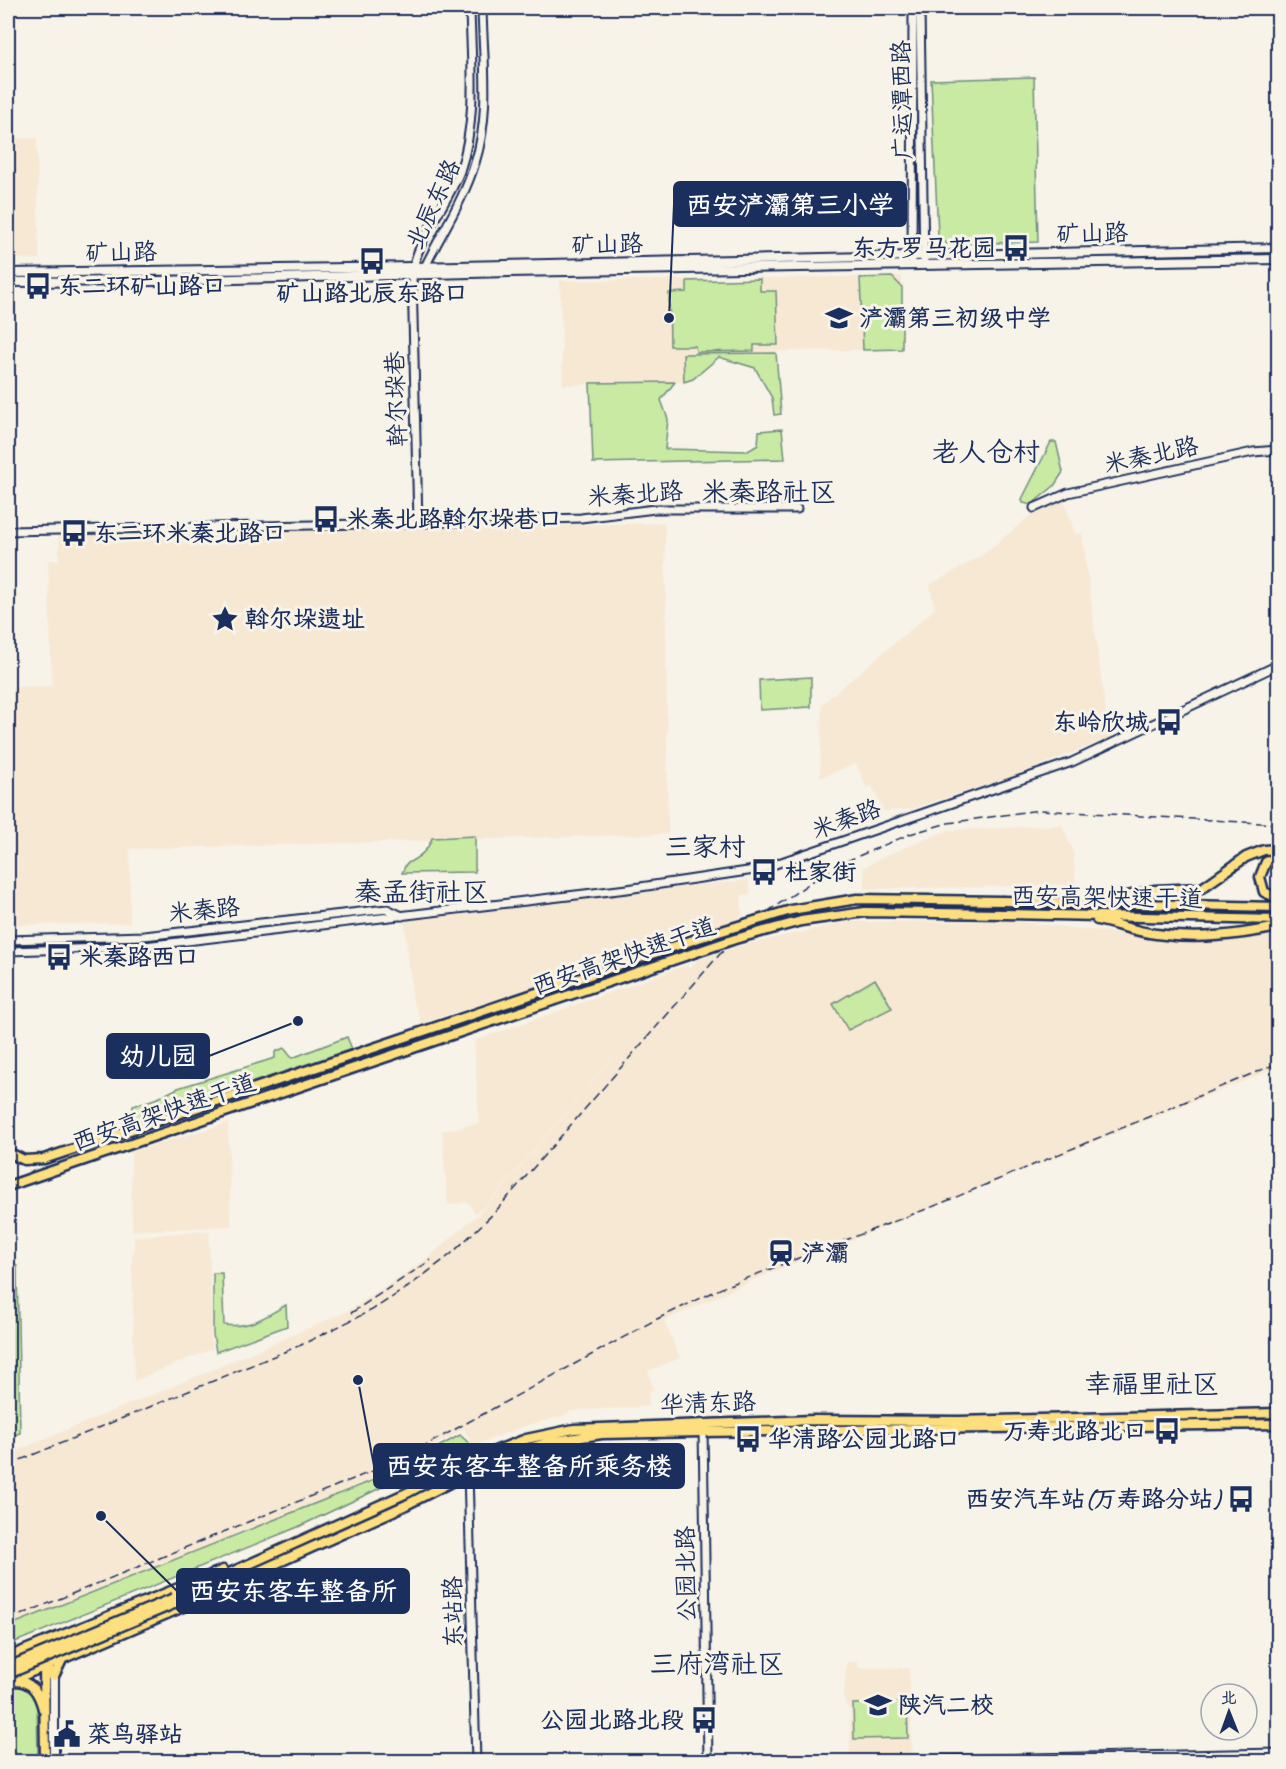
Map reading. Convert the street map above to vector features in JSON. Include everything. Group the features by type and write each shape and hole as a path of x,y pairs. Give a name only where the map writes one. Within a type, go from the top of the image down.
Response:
{"main road":[{"name":"矿山路","path":"8,282 912,261 1278,248"},
{"name":"矿山路","path":"924,260 1278,258"},
{"name":"矿山路","path":"8,273 412,271 425,267 912,261"},
{"path":"1099,903 1154,890 1202,888 1246,857 1264,850 1278,849"},
{"path":"1278,857 1266,862 1260,877 1264,892 1278,898"},
{"name":"西安高架快速干道","path":"8,1152 24,1161 44,1159 699,938 791,910 857,899 1278,907"},
{"name":"西安高架快速干道","path":"8,1186 726,942 801,921 865,912 1278,920"},
{"path":"1076,915 1155,934 1176,936 1231,936 1278,927"},
{"name":"华清东路","path":"175,1601 248,1576 402,1507 503,1456 549,1442 602,1434 813,1420 959,1421 1278,1413"},
{"name":"华清东路","path":"175,1601 260,1558 409,1492 464,1463 526,1438 564,1430 590,1426 1278,1424"},
{"path":"8,1657 204,1576 260,1558"},
{"path":"8,1682 50,1671 69,1657 201,1600 248,1576"},
{"path":"8,1667 175,1601"},
{"path":"8,1674 175,1601"},
{"path":"42,1643 50,1671 54,1761"},
{"path":"45,1761 43,1709 50,1671"},
{"path":"8,1682 22,1681 30,1684 38,1694 43,1709"},
{"path":"40,1761 44,1726"}],"street":[{"name":"北辰东路","path":"412,271 454,184 468,145 472,110 470,8"},
{"name":"北辰东路","path":"425,267 472,174 480,146 484,102 482,8"},
{"name":"广运潭西路","path":"912,261 913,8"},
{"name":"广运潭西路","path":"920,8 924,260"},
{"name":"幹尔垛巷","path":"412,271 418,523"},
{"name":"米秦北路","path":"1034,508 1068,493 1253,452 1278,450"},
{"name":"米秦北路","path":"8,531 580,518 655,509 797,509"},
{"name":"米秦路","path":"8,951 136,947 627,889 764,868 1072,762 1278,665"},
{"name":"米秦路","path":"8,940 135,937 387,909 402,916"},
{"path":"347,913 347,922"},
{"name":"公园北路","path":"703,1427 709,1761"},
{"name":"东站路","path":"464,1463 468,1472 476,1761"},
{"path":"839,1761 1063,1759 1278,1753"},
{"path":"701,1761 709,1761"}],"shaded area":[{"path":"37,138 39,259 8,259 8,139"},
{"path":"902,276 902,349 685,353 685,382 563,385 560,281"},
{"path":"1064,499 1075,534 1082,533 1109,738 1017,775 911,809 884,811 872,786 867,788 856,764 820,778 822,704 935,609 930,585 984,554 1038,509"},
{"path":"665,523 668,834 130,849 130,923 8,925 8,687 52,686 48,560 59,560 59,535"},
{"path":"1062,825 1073,851 1076,885 865,889 864,867 898,850 949,830"},
{"path":"748,880 751,894 741,895 742,915 731,924 422,1023 413,1001 404,917"},
{"path":"1012,921 1135,935 1239,939 1278,934 1278,1067 756,1279 664,1321 680,1358 648,1371 654,1389 649,1392 649,1406 571,1411 563,1416 528,1425 473,1446 464,1429 381,1475 335,1495 8,1625 8,1454 348,1311 427,1259 487,1206 682,977 487,1205 475,1213 467,1202 448,1205 442,1131 479,1123 474,1041 687,965 689,969 697,960 738,946 847,922"},
{"path":"228,1123 231,1226 132,1231 131,1152"},
{"path":"209,1231 212,1349 134,1381 132,1254 134,1254 134,1236"},
{"name":"陕汽二校","path":"847,1662 858,1662 859,1668 909,1668 912,1754 850,1755 850,1711 843,1698"}],"green space":[{"path":"1034,77 1038,242 947,244 938,235 931,80"},
{"path":"892,277 902,287 902,349 863,350 860,278"},
{"path":"760,279 760,291 776,291 778,345 754,345 754,351 696,352 695,346 670,346 669,293 687,292 687,281"},
{"path":"776,353 781,414 774,415 772,398 755,368 719,357 693,379 684,382 683,354"},
{"path":"675,382 661,400 668,419 665,449 748,451 758,445 759,431 782,429 785,459 593,463 590,383"},
{"path":"1051,442 1056,442 1063,472 1054,486 1031,505 1023,503 1022,499"},
{"path":"811,677 811,707 760,710 759,680"},
{"path":"475,836 475,872 402,873 406,864 425,850 432,838"},
{"path":"875,979 892,1008 848,1030 833,1004"},
{"path":"347,1037 352,1049 132,1123 133,1106 158,1098 178,1088 275,1058 275,1052 284,1048 292,1058"},
{"path":"8,1255 17,1266 20,1433 8,1438"},
{"path":"213,1273 222,1273 224,1325 249,1323 286,1305 287,1326 216,1352 213,1334"},
{"path":"460,1435 471,1445 298,1527 8,1645 8,1626 389,1474"},
{"path":"20,1685 34,1693 37,1701 38,1761 8,1762 8,1688"},
{"path":"907,1703 908,1738 854,1739 853,1704"}],"railway":[{"path":"8,1465 301,1345 372,1310 408,1287 450,1255 494,1213 720,954 767,912 835,866 910,834 948,823 1039,810 1278,824"},
{"path":"8,1620 397,1461 657,1319 726,1286 937,1205 1278,1063"},
{"path":"351,1313 431,1260"}],"place":[{"name":"东方罗马花园","path":"1016,248"},
{"name":"矿山路北辰东路口","path":"372,261"},
{"name":"东二环矿山路口","path":"38,286"},
{"name":"西安浐灞第三小学","path":"669,318"},
{"name":"浐灞第三初级中学","path":"839,318"},
{"name":"米秦北路斡尔垛巷口","path":"326,519"},
{"name":"东二环米秦北路口","path":"74,533"},
{"name":"斡尔垛遗址","path":"225,619"},
{"name":"东岭欣城","path":"1169,722"},
{"name":"杜家街","path":"764,872"},
{"name":"米秦路西口","path":"59,957"},
{"name":"幼儿园","path":"298,1021"},
{"name":"浐灞","path":"781,1253"},
{"name":"西安东客车整备所乘务楼","path":"358,1380"},
{"name":"万寿北路北口","path":"1167,1431"},
{"name":"华清路公园北路口","path":"748,1439"},
{"name":"西安汽车站(万寿路分站)","path":"1241,1499"},
{"name":"西安东客车整备所","path":"101,1516"},
{"name":"陕汽二校","path":"878,1705"},
{"name":"公园北路北段","path":"704,1720"},
{"name":"菜鸟驿站","path":"67,1734"}],"district":[{"name":"老人仓村","path":"986,452"},
{"name":"米秦路社区","path":"769,492"},
{"name":"三家村","path":"705,847"},
{"name":"秦孟街社区","path":"422,892"},
{"name":"幸福里社区","path":"1152,1384"},
{"name":"三府湾社区","path":"717,1664"}]}
